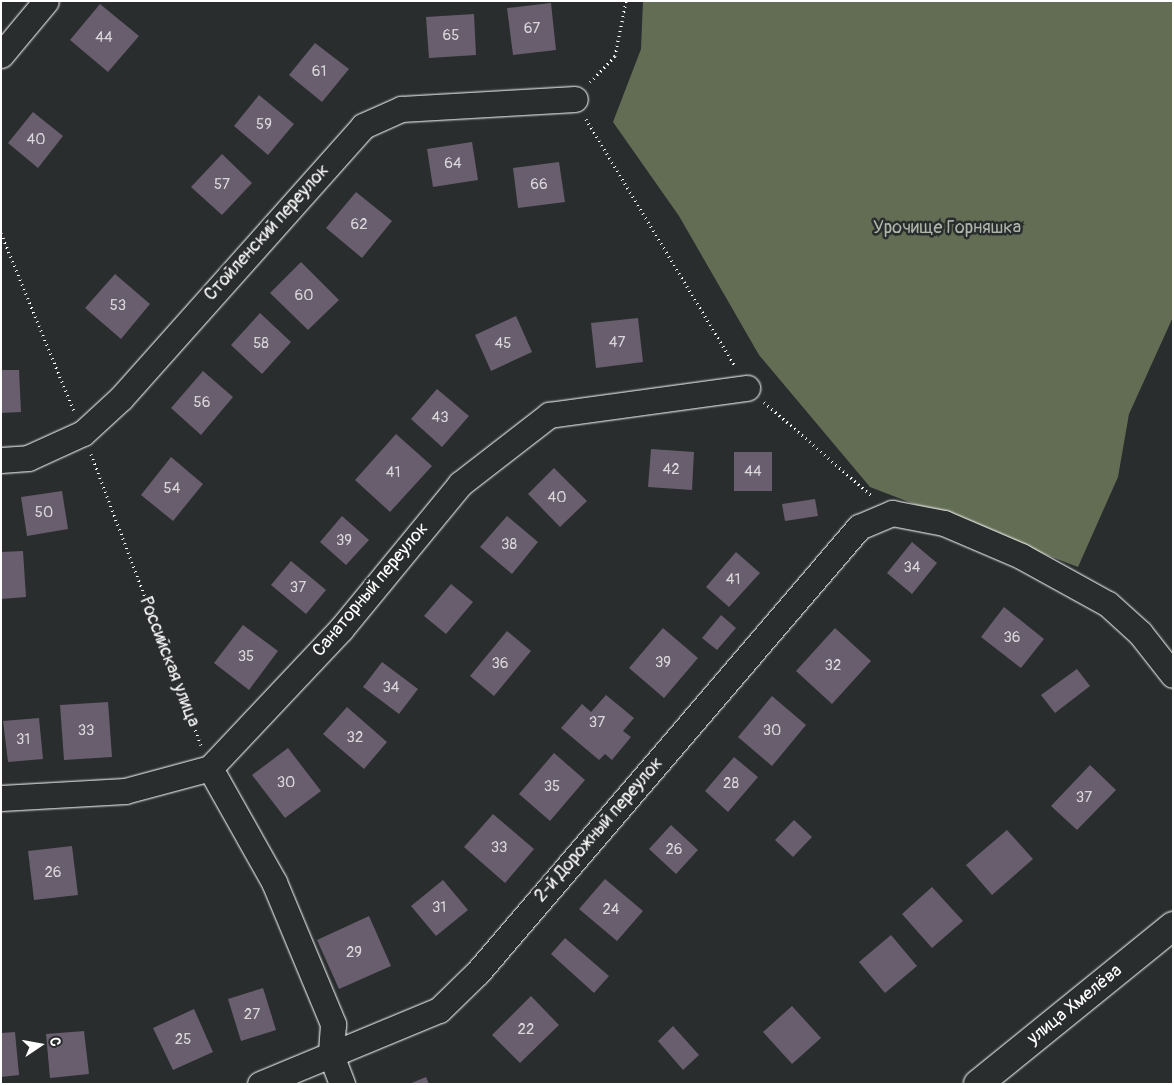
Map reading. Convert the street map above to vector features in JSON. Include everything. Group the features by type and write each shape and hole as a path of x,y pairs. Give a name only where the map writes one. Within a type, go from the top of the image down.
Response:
{"main road":[{"name":"улица Хмелёва","path":"978,1084 1173,926"}],"street":[{"path":"1,55 46,1"},
{"name":"Стойленский переулок","path":"1,460 28,458 83,433 121,398 363,126 400,109 574,99"},
{"name":"Санаторный переулок","path":"210,768 341,630 460,484 549,415 747,388"},
{"path":"892,513 944,523 1021,556 1108,604 1140,633 1173,675"},
{"name":"2-й Дорожный переулок","path":"260,1084 331,1055 445,1004 478,972 859,527 892,513"},
{"path":"1,798 126,791 210,768 274,882 333,1024 331,1055 342,1084"}],"path":[{"path":"626,1 614,56 574,99 636,209 747,388 892,513"},
{"name":"Российская улица","path":"1,233 83,433 210,768"}],"green space":[{"name":"Урочище Горняшка","path":"643,1 1173,1 1173,317 1129,414 1118,477 1078,567 870,487 759,355 679,216 613,122 641,49"}],"building":[{"path":"551,3 556,50 513,55 507,8"},
{"path":"100,4 139,36 108,72 70,40"},
{"path":"474,14 476,55 429,58 426,17"},
{"path":"315,43 349,69 322,102 289,75"},
{"path":"259,95 294,124 268,155 234,126"},
{"path":"33,112 63,136 38,168 8,143"},
{"path":"472,142 478,180 433,187 427,149"},
{"path":"222,154 252,183 222,215 191,187"},
{"path":"559,162 565,202 518,208 513,168"},
{"path":"356,192 392,221 362,258 326,228"},
{"path":"301,262 339,300 308,330 270,293"},
{"path":"115,274 150,304 121,339 85,308"},
{"path":"260,313 291,342 262,374 231,345"},
{"path":"516,316 532,352 491,371 475,335"},
{"path":"638,318 643,362 596,368 591,323"},
{"path":"1,370 19,370 21,412 1,413"},
{"path":"203,371 233,397 201,435 171,408"},
{"path":"437,389 469,416 442,447 411,419"},
{"path":"396,434 432,466 390,512 355,480"},
{"path":"651,449 694,452 692,490 648,487"},
{"path":"734,452 772,452 772,491 734,491"},
{"path":"171,457 203,484 173,521 141,495"},
{"path":"554,468 587,501 560,527 528,494"},
{"path":"62,491 68,529 27,536 21,497"},
{"path":"815,499 818,516 785,521 782,504"},
{"path":"342,516 369,540 346,565 320,542"},
{"path":"507,516 538,542 512,574 480,547"},
{"path":"912,542 937,563 912,594 887,573"},
{"path":"23,551 26,597 1,599 1,552"},
{"path":"736,552 760,573 729,607 706,587"},
{"path":"291,561 326,590 306,614 271,585"},
{"path":"451,584 473,602 446,634 424,616"},
{"path":"1004,607 1044,639 1021,668 981,637"},
{"path":"721,615 736,628 717,650 702,638"},
{"path":"243,625 278,651 249,690 214,663"},
{"path":"663,628 698,658 664,698 629,668"},
{"path":"835,628 871,661 832,704 796,671"},
{"path":"507,631 531,651 494,696 470,676"},
{"path":"382,662 418,689 399,714 363,687"},
{"path":"1077,669 1090,686 1055,713 1041,695"},
{"path":"606,695 634,718 623,731 631,737 612,760 605,754 599,760 561,728 582,704 591,712"},
{"path":"772,696 806,725 772,766 738,737"},
{"path":"108,702 112,757 64,760 60,705"},
{"path":"347,707 387,742 364,769 323,734"},
{"path":"39,718 43,759 8,762 3,721"},
{"path":"288,748 321,791 285,818 252,775"},
{"path":"554,753 585,780 550,821 519,794"},
{"path":"734,757 758,777 728,812 705,791"},
{"path":"1090,765 1116,790 1077,830 1051,806"},
{"path":"493,814 534,849 505,883 464,847"},
{"path":"794,820 812,837 793,857 775,840"},
{"path":"671,825 698,850 676,874 649,849"},
{"path":"1007,830 1033,859 992,895 966,865"},
{"path":"72,846 78,895 34,900 28,851"},
{"path":"605,879 643,911 617,941 579,909"},
{"path":"443,880 468,910 436,936 411,906"},
{"path":"932,887 963,921 932,948 902,914"},
{"path":"369,916 391,966 339,989 317,940"},
{"path":"891,935 917,966 885,993 859,962"},
{"path":"565,938 609,976 594,993 551,954"},
{"path":"263,988 276,1030 241,1041 228,999"},
{"path":"531,996 559,1025 520,1063 492,1035"},
{"path":"792,1006 821,1038 792,1064 763,1032"},
{"path":"194,1009 213,1052 173,1070 153,1028"},
{"path":"673,1026 699,1055 683,1070 658,1041"},
{"path":"84,1031 89,1074 50,1078 46,1034"},
{"path":"15,1032 19,1075 1,1077 1,1033"},
{"path":"426,1077 429,1084 409,1084"}]}
